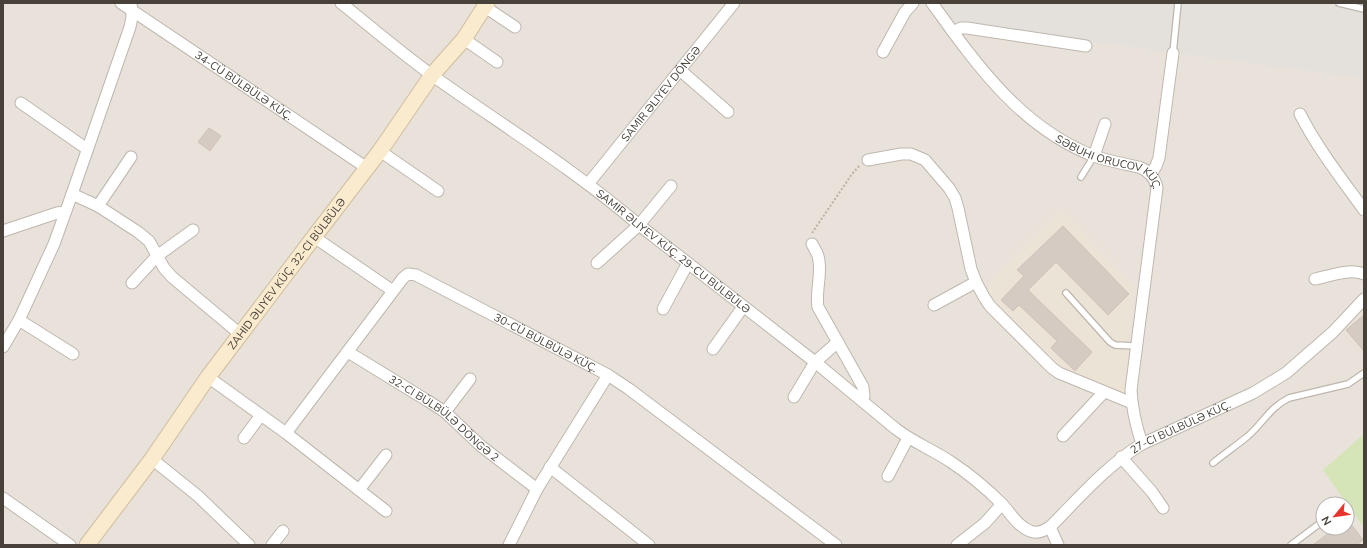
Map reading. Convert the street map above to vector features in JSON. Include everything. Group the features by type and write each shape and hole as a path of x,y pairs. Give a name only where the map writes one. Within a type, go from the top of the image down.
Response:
{"street":[{"name":"34-CÜ BÜLBÜLƏ KÜÇ.","path":"121,3 132,6 367,168"},
{"name":"SAMIR ƏLIYEV KÜÇ. 29-CU BÜLBÜLƏ","path":"341,3 432,75 588,184 815,362 908,438 956,466 984,487 1002,504"},
{"name":"SAMIR ƏLIYEV DÖNGƏ","path":"588,184 734,3"},
{"path":"883,52 905,12 913,3"},
{"name":"SƏBUHI ORUCOV KÜÇ.","path":"932,3 978,65 1018,108 1040,127 1055,137 1094,156 1139,167 1151,174 1156,182 1157,188 1131,390 1136,423 1142,444"},
{"path":"486,5 515,27"},
{"name":"ZAHID ƏLIYEV KÜÇ. 32-CI BÜLBÜLƏ","path":"87,545 152,459 208,377 380,151 432,75 464,39 486,5"},
{"path":"3,347 18,320 54,244 130,27 132,6"},
{"path":"953,32 960,28 967,28 1086,46"},
{"path":"464,39 497,62"},
{"path":"1151,174 1159,158 1173,53"},
{"path":"680,70 728,112"},
{"path":"21,103 87,149"},
{"path":"1300,114 1311,136 1364,210"},
{"path":"1094,156 1105,124"},
{"path":"380,151 438,192"},
{"path":"868,160 901,154 911,154 925,160 949,188 954,198 958,208 971,269 976,282 990,306 1052,368 1060,373 1132,403"},
{"path":"98,206 131,157"},
{"path":"598,263 639,225 672,186"},
{"path":"72,194 98,206 149,241 164,268 172,277 240,334"},
{"path":"3,231 52,214 65,212"},
{"path":"132,283 157,256 193,230"},
{"path":"314,237 393,291"},
{"path":"812,244 818,256 820,274 816,297 818,307 862,387 864,396 860,398"},
{"path":"663,309 688,263"},
{"path":"1315,279 1346,272 1358,271 1364,274"},
{"name":"30-CÜ BÜLBÜLƏ KÜÇ.","path":"286,433 402,278 408,274 416,275 608,375 629,389 836,545"},
{"path":"934,305 976,282"},
{"name":"27-CI BÜLBÜLƏ KÜÇ.","path":"1050,527 1106,470 1121,457 1142,444 1253,392 1286,373 1334,332 1364,299"},
{"path":"713,349 744,307"},
{"path":"18,320 73,354"},
{"path":"794,397 815,362 838,342"},
{"name":"32-CI BÜLBÜLƏ DÖNGƏ 2","path":"348,352 445,412 481,446 537,489"},
{"path":"509,545 537,489 608,375"},
{"path":"208,377 286,433 386,511"},
{"path":"445,412 470,379"},
{"path":"1063,436 1104,392"},
{"path":"244,438 261,415"},
{"path":"888,476 908,438"},
{"path":"359,490 386,455"},
{"path":"1121,457 1152,492 1163,508"},
{"path":"152,459 198,496 249,545"},
{"path":"550,468 649,545"},
{"path":"3,498 70,545"},
{"path":"957,545 984,523 1002,504 1018,523 1030,531 1043,531 1050,527 1058,545"},
{"path":"272,545 283,531"}],"lane":[{"path":"1173,53 1178,3"},
{"path":"1339,3 1364,9"},
{"path":"1081,177 1094,156"},
{"path":"1066,293 1110,342 1115,345 1136,346"},
{"path":"1213,463 1248,436 1265,415 1281,402 1289,398 1348,384 1364,373"},
{"path":"1291,545 1315,528"}],"path":[{"path":"812,244 811,235 818,223 852,174 860,164 868,160"}],"shaded area":[{"path":"3,3 1364,3 1364,545 3,545"},
{"path":"942,3 1364,3 1364,78 954,23"},
{"path":"1061,209 1135,286 1123,395 1059,367 988,296 988,283"}],"green space":[{"path":"1364,434 1364,528 1355,515 1355,496 1341,496 1323,470"}],"building":[{"path":"209,128 221,136 210,151 198,142"},
{"path":"1063,226 1129,294 1108,315 1056,262 1028,290 1092,352 1075,371 1051,348 1057,341 1019,305 1013,311 1001,300 1024,276 1017,270"},
{"path":"1364,315 1364,351 1346,330"},
{"path":"1355,530 1363,540 1356,545 1313,545 1325,536 1355,536"}]}
